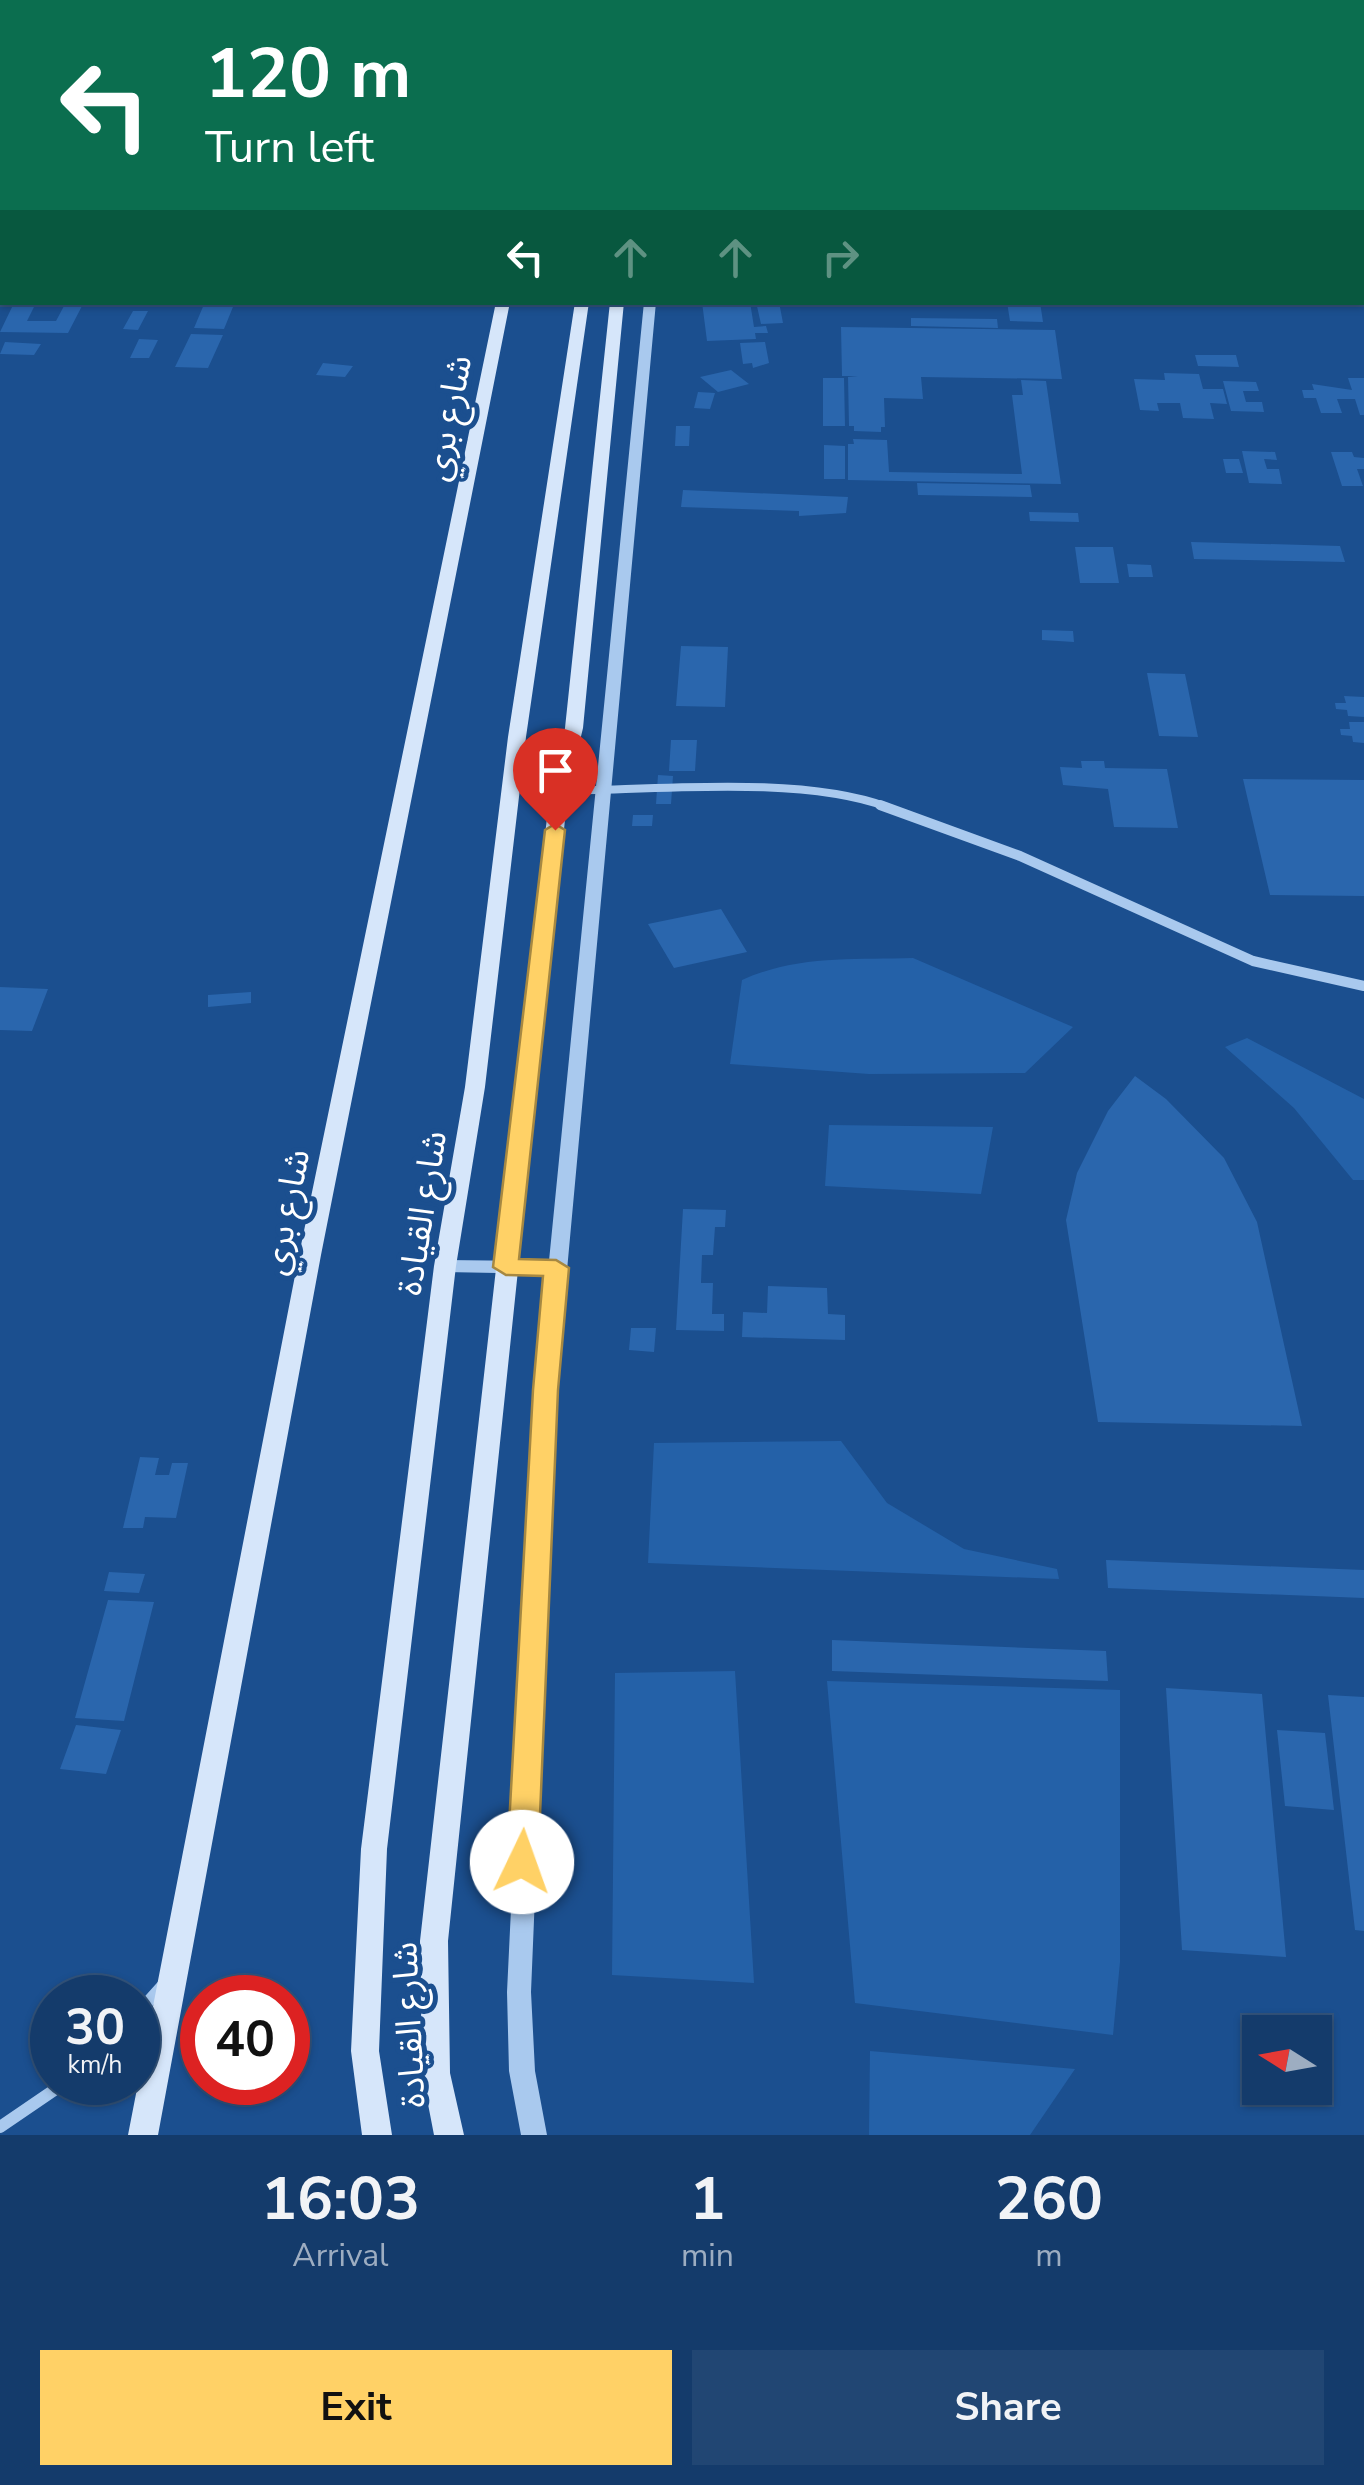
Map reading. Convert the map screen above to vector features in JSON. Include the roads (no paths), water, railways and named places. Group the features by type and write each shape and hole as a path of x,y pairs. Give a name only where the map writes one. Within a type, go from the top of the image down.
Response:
{"main road":[{"name":"شارع بري","path":"143,2135 310,1255 502,305"},
{"name":"شارع القيادة","path":"377,2135 365,2051 374,1849 445,1266 474,1087 517,737 582,305"},
{"name":"شارع القيادة","path":"449,2135 436,2073 434,1941 560,791 574,728 617,305"}],"street":[{"path":"534,2135 522,2071 520,1919 546,1390 650,305"},
{"path":"560,791 784,789 860,797 1020,856 1253,961 1364,986"},
{"path":"445,1266 556,1268"},
{"path":"160,1988 176,1970"},
{"path":"0,2127 32,2105"}]}
